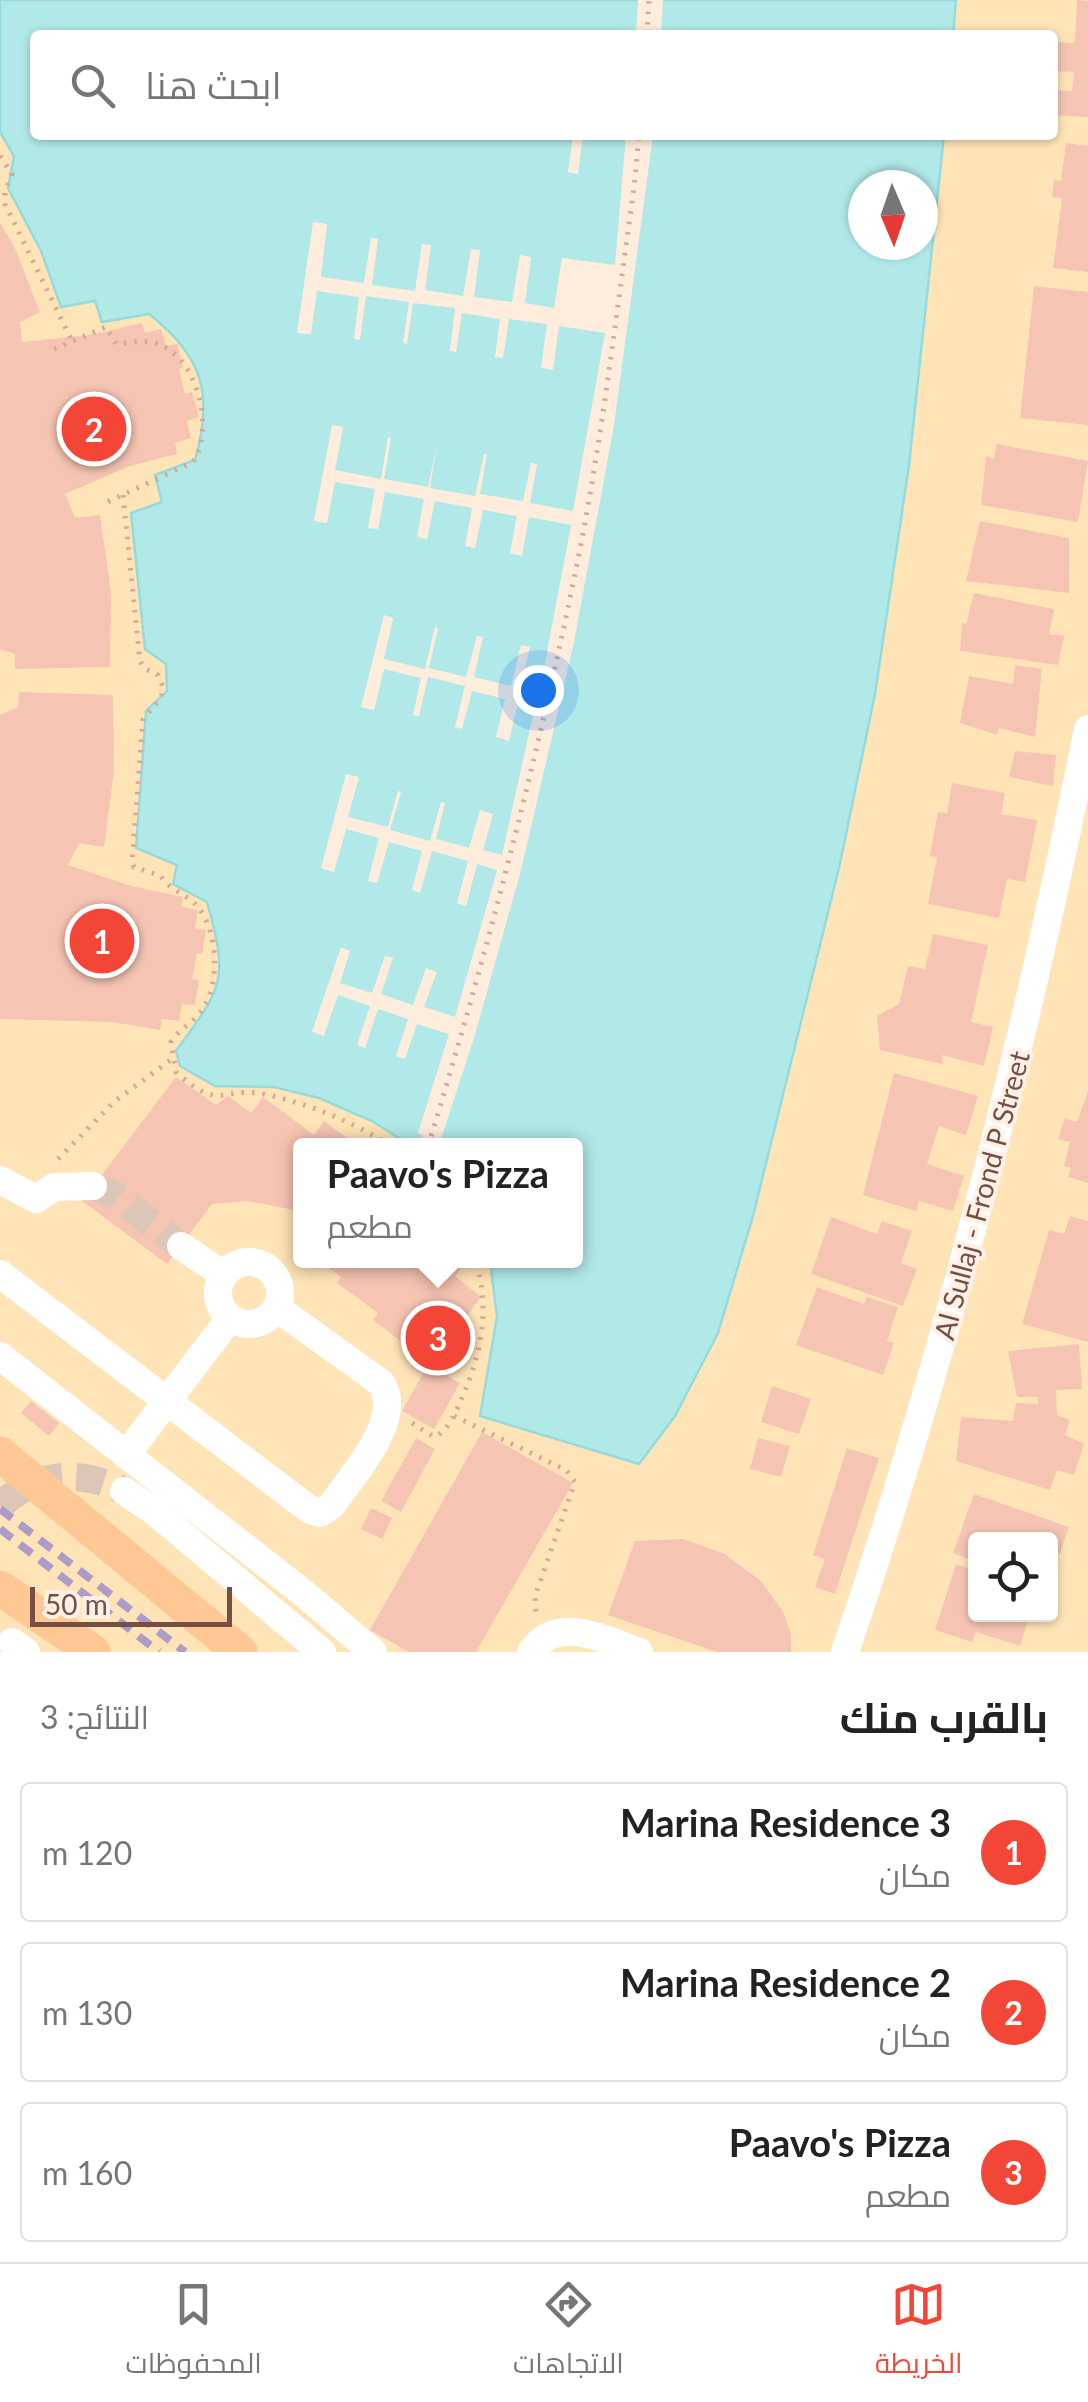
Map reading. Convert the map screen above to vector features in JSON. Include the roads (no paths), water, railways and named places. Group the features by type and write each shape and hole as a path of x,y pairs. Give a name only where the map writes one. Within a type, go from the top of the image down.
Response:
{"main road":[{"path":"0,1454 240,1652"},
{"path":"0,1588 94,1652"}],"street":[{"name":"Al Sullaj - Frond P Street","path":"844,1652 891,1516 981,1201 1041,953 1088,730"},
{"path":"12,1186 36,1199 54,1187 94,1186"},
{"path":"181,1246 224,1276"},
{"path":"248,1262 267,1268 279,1283 277,1308 256,1324 230,1318 218,1296 224,1276 238,1264 248,1262"},
{"path":"0,1274 310,1510 320,1513 331,1506 385,1422 388,1393 381,1383 277,1308"},
{"path":"126,1455 230,1318"},
{"path":"0,1356 373,1652"},
{"path":"124,1491 322,1652"},
{"path":"542,1643 570,1630 639,1652"}],"water":[{"path":"0,0 956,0 953,30 30,30 30,140 943,140 938,192 938,170 848,170 848,260 931,260 909,465 875,694 839,868 753,1216 718,1333 675,1416 639,1464 480,1416 497,1317 491,1268 583,1268 583,1138 399,1138 372,1121 319,1098 274,1087 215,1086 180,1066 176,1051 204,1012 217,982 218,949 207,902 173,884 177,865 136,848 146,711 167,691 166,664 145,649 131,513 162,502 155,475 195,460 201,437 203,396 199,378 182,345 149,314 102,322 95,301 61,307 41,251 8,188 14,156 0,132"}],"tunnel":[{"path":"93,1186 116,1196 181,1246"},
{"path":"0,1506 29,1486 59,1477 91,1479 124,1491"}],"railway":[{"path":"0,1509 185,1652"},
{"path":"0,1529 159,1652"}],"place":[{"name":"Marina Residence 2","path":"94,429"},
{"name":"Marina Residence 3","path":"102,941"},
{"name":"Paavo's Pizza","path":"438,1338"}]}
